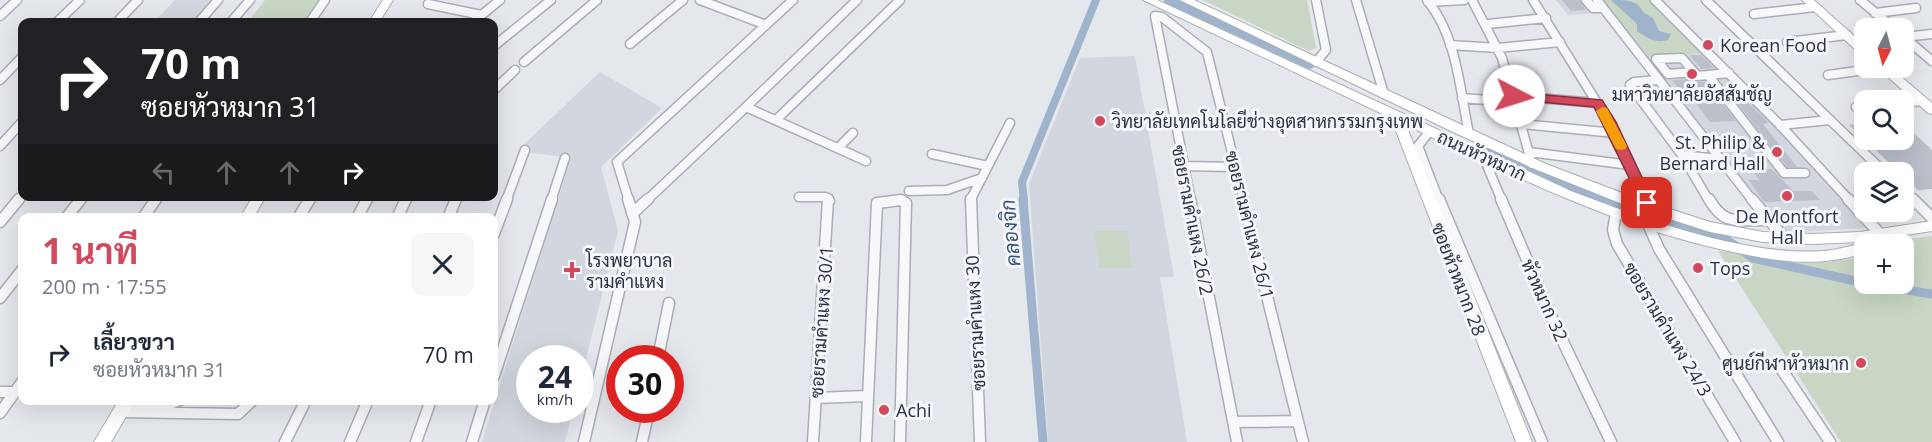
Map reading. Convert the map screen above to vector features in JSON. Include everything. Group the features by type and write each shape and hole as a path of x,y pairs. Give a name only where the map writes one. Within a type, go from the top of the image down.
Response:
{"main road":[{"path":"377,18 388,0"},
{"name":"ถนนหัวหมาก","path":"1148,0 1566,194 1648,224 1726,245 1784,238 1819,240 1854,236"},
{"name":"ถนนหัวหมาก","path":"1185,0 1469,134 1650,209 1749,244 1796,255 1833,255 1854,250"},
{"path":"1811,4 1854,42"},
{"path":"1894,78 1932,110"},
{"path":"1353,95 1369,94 1369,89 1364,84"},
{"path":"1413,123 1407,117 1408,113 1424,113"},
{"name":"ซอยหัวหมาก 28","path":"1396,115 1524,442"},
{"name":"ถนนหัวหมาก","path":"1901,234 1932,226"},
{"path":"1784,238 1786,248 1796,255"},
{"path":"102,442 125,405"}],"street":[{"path":"0,16 17,0"},
{"path":"61,18 80,0"},
{"path":"121,18 138,0"},
{"path":"202,18 218,0"},
{"path":"234,18 250,0"},
{"path":"313,18 326,0"},
{"path":"478,18 500,0"},
{"path":"498,43 551,0"},
{"path":"524,62 597,0"},
{"path":"630,44 683,0"},
{"path":"700,0 766,25"},
{"path":"584,442 635,222 634,212 617,162 793,0"},
{"path":"634,212 857,0"},
{"path":"777,119 900,0"},
{"path":"1316,0 1326,50 1316,62"},
{"path":"1356,0 1384,94"},
{"path":"1428,1 1464,0"},
{"path":"1472,0 1488,24 1498,48 1530,158 1630,165"},
{"path":"1533,0 1615,133 1650,209"},
{"path":"1586,0 1593,8 1603,8"},
{"path":"1597,0 1718,159 1766,220 1784,238"},
{"path":"1655,0 1780,125 1872,234"},
{"path":"1706,0 1874,162"},
{"path":"1860,0 1881,18"},
{"path":"1428,1 1444,23 1469,134"},
{"path":"428,4 481,15"},
{"path":"1754,14 1811,4"},
{"path":"1875,13 1916,8"},
{"name":"ซอยรามคำแหง 26/2","path":"1172,24 1162,16 1154,18 1237,442"},
{"path":"1172,24 1185,16"},
{"path":"1488,24 1546,18"},
{"name":"ซอยรามคำแหง 26/1","path":"1172,24 1207,52 1303,442"},
{"path":"1914,36 1932,34"},
{"path":"1787,42 1847,35"},
{"path":"1450,45 1498,48 1560,42"},
{"path":"1914,46 1932,61"},
{"path":"0,80 18,61"},
{"path":"498,85 515,70"},
{"path":"1694,72 1697,76 1729,73"},
{"path":"1828,75 1854,72"},
{"path":"1708,75 1784,173 1806,173"},
{"path":"1659,80 1634,82 1630,85 1682,154 1718,215 1726,219 1766,220"},
{"path":"1673,98 1749,94"},
{"path":"1462,98 1597,103"},
{"path":"1914,102 1922,101"},
{"path":"746,107 866,160"},
{"path":"1780,125 1830,120"},
{"path":"909,191 933,194 965,187 982,178 1010,123"},
{"path":"1521,124 1615,133"},
{"path":"0,146 18,127"},
{"path":"1430,131 1418,146 1419,153 1542,442"},
{"path":"838,148 853,133"},
{"path":"498,223 525,150"},
{"path":"932,154 988,166"},
{"path":"1682,154 1718,159"},
{"name":"หัวหมาก 32","path":"1483,156 1555,325 1611,442"},
{"path":"498,364 565,158"},
{"path":"1183,166 1235,167"},
{"name":"ซอยรามคำแหง 30","path":"980,442 969,203 982,178"},
{"name":"ซอยรามคำแหง 30/1","path":"799,197 826,197 830,201 813,442"},
{"path":"866,442 877,203 901,200 906,203 900,442"},
{"path":"0,222 18,201"},
{"path":"70,213 79,201"},
{"path":"1914,201 1932,218"},
{"name":"ซอยรามคำแหง 24/3","path":"1616,213 1613,230 1617,244 1735,442"},
{"path":"1648,224 1659,249 1778,442"},
{"path":"0,298 18,275"},
{"path":"661,345 669,303"},
{"path":"1729,363 1780,367 1830,442"},
{"path":"0,413 18,388"},
{"path":"0,392 15,392"},
{"path":"816,398 867,396"},
{"path":"125,405 168,405"},
{"path":"125,405 238,414 248,405"},
{"path":"285,442 304,405"},
{"path":"350,442 366,405"},
{"path":"416,442 429,405"},
{"path":"472,442 483,405"},
{"path":"1233,422 1298,422"},
{"path":"642,442 646,423"}],"shaded area":[{"path":"175,0 214,0 198,18 158,18"},
{"name":"มหาวิทยาลัยอัสสัมชัญ","path":"1556,0 1652,0 1774,124 1854,214 1854,222 1861,222 1866,228 1778,233 1612,12 1568,15"},
{"path":"1135,56 1174,277 1160,277 1187,442 1048,442 1029,184 1080,58"},
{"name":"โรงพยาบาล รามคำแหง","path":"600,72 662,108 601,167 618,231 589,345 516,345 516,423 570,423 565,442 482,442 494,405 498,405 498,391 571,158 517,151"}],"green space":[{"path":"265,0 323,0 309,18 251,18"},
{"path":"1203,0 1307,0 1316,48 1309,51"},
{"path":"1600,0 1651,0 1702,52 1684,56 1650,57"},
{"path":"1095,231 1127,231 1132,268 1099,268"},
{"name":"ศูนย์กีฬาหัวหมาก","path":"1932,236 1932,442 1841,442 1718,251 1826,262 1854,258 1854,294 1914,294 1914,238"}],"water":[{"path":"1611,0 1638,5 1643,12 1653,18 1659,31 1671,34 1668,40 1652,40 1637,31 1637,24"}],"building":[{"path":"1562,0 1580,0 1586,10 1571,11"},
{"path":"1690,55 1701,55 1714,68 1701,69"},
{"path":"1691,79 1695,82 1705,82 1711,90 1681,91 1672,80"},
{"path":"1736,101 1746,101 1764,118 1768,123 1763,124 1797,167 1787,167"},
{"path":"1721,102 1736,121 1710,122 1696,103"},
{"path":"1914,133 1932,150 1932,189 1918,190 1914,186 1914,162 1888,162 1876,150 1914,150"},
{"path":"1751,169 1772,169 1793,191 1812,191 1820,200 1764,202 1749,180 1759,180"}],"waterway":[{"name":"คลองจิก","path":"1024,201 1022,182 1096,0"},
{"path":"1168,0 1310,65"},
{"path":"1480,147 1580,192 1607,201"},
{"name":"คลองจิก","path":"1023,199 1043,442"},
{"path":"1602,199 1727,240 1753,258 1854,281"},
{"path":"1914,291 1932,294"}],"slow traffic":[{"path":"1603,111 1621,146"}],"place":[{"name":"Korean Food","path":"1708,45"},
{"name":"มหาวิทยาลัยอัสสัมชัญ","path":"1692,74"},
{"name":"วิทยาลัยเทคโนโลยีช่างอุตสาหกรรมกรุงเทพ","path":"1100,121"},
{"name":"St. Philip & Bernard Hall","path":"1777,152"},
{"name":"De Montfort Hall","path":"1787,196"},
{"name":"Tops","path":"1698,268"},
{"name":"โรงพยาบาล รามคำแหง","path":"572,270"},
{"name":"ศูนย์กีฬาหัวหมาก","path":"1861,363"},
{"name":"Achi","path":"884,410"}],"route":[{"path":"1514,96 1597,103 1609,122 1647,203"}]}
